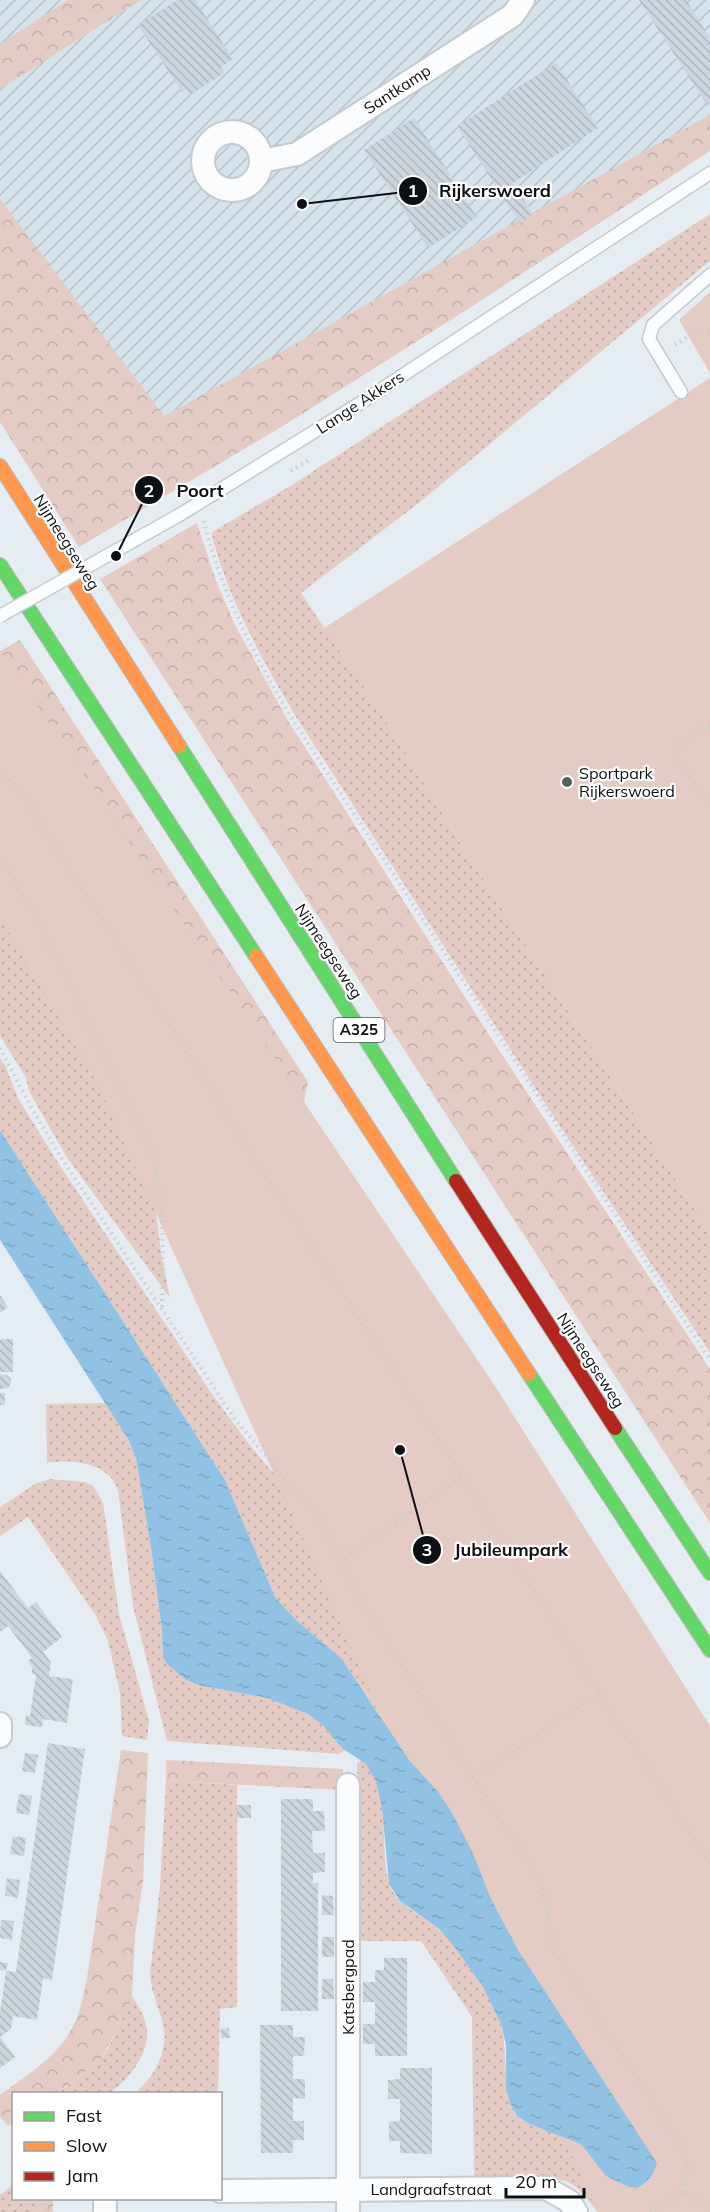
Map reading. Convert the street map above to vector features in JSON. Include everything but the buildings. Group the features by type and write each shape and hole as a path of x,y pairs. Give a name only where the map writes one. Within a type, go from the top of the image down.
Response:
{"highway":[{"name":"Nijmeegseweg","path":"0,466 532,1300 710,1573"},
{"name":"A325","path":"0,566 710,1650"}],"street":[{"name":"Santkamp","path":"261,161 297,154 513,15 523,0"},
{"name":"Katsbergpad","path":"348,1785 348,2212"},
{"name":"Landgraafstraat","path":"222,2191 546,2188 569,2201 576,2212"}],"lane":[{"name":"Lange Akkers","path":"0,616 181,514 362,402 710,173"},
{"path":"681,392 649,339 653,325 710,275"}],"path":[{"path":"659,355 697,331 710,332"},
{"path":"204,521 219,574 239,623 291,717 710,1360"},
{"path":"710,725 672,749 710,807"},
{"path":"0,771 22,793 259,1165 462,1476 599,1694 710,1863"},
{"path":"0,857 31,909 153,1156 159,1180 162,1209 162,1310"},
{"path":"0,1048 32,1109 62,1159 234,1418 320,1521 361,1602 540,1881 546,1899 549,1932 555,1953 684,2150 687,2169 683,2191 668,2203 650,2212"},
{"path":"341,1561 462,1476"},
{"path":"472,1778 599,1694"},
{"path":"683,2191 710,2210"}],"shaded area":[{"path":"0,0 710,0 710,142 145,465 0,255"}],"green space":[{"path":"68,0 141,0 0,89 0,44"},
{"path":"710,115 710,151 283,426 79,547 0,422 0,199 164,416"},
{"path":"710,214 710,261 420,502 301,593 381,713 466,852 710,1233 710,1353 552,1114 293,712 257,649 236,605 219,560 212,532 292,485"},
{"path":"710,292 710,373 679,320"},
{"name":"Sportpark Rijkerswoerd","path":"710,378 710,1233 466,852 381,713 324,628"},
{"path":"197,523 215,578 235,625 287,719 495,1044 710,1369 710,1523 100,579"},
{"path":"20,640 308,1082 303,1107 293,1119 0,651"},
{"path":"0,650 493,1383 710,1726 710,2212 597,2212 294,1518 95,1079 0,918"},
{"path":"0,866 151,1171 161,1253 170,1298 66,1156 30,1093 25,1076 0,1036"},
{"path":"0,1058 18,1098 57,1161 214,1397 252,1448 299,1503 386,1724 342,1659 296,1620 275,1597 225,1480 0,1130"},
{"path":"105,1403 128,1439 136,1458 152,1554 162,1631 163,1658 186,1680 202,1686 267,1698 308,1714 323,1725 345,1750 339,1754 167,1741 133,1606 118,1491 107,1474 98,1468 79,1462 47,1463 46,1404"},
{"path":"50,1479 85,1482 93,1486 103,1502 119,1614 149,1721 147,1740 122,1736 120,1693 108,1641 96,1616 28,1517 0,1536 0,1507 35,1484"},
{"path":"121,1750 148,1753 143,1881 135,1935 132,1996 128,2009 100,2061 57,2092 12,2092 12,2124 8,2126 0,2117 0,2095 40,2065 66,2038 80,2010 87,1978"},
{"path":"166,1760 343,1769 344,1790 166,1781"},
{"path":"361,1760 371,1770 381,1799 386,1869 392,1891 403,1904 445,1935 470,1966 493,2004 501,2023 508,2089 513,2110 518,2117 529,2124 565,2136 598,2212 577,2188 568,2182 548,2178 474,2180 472,2017 421,1941 361,1941 357,1763"},
{"path":"166,1781 237,1785 237,2007 220,2009 218,2092 136,2092 153,2073 163,2048 163,2023 152,1989 150,1974 160,1887"},
{"path":"132,1996 144,2017 147,2040 141,2058 130,2074 111,2092 59,2092 100,2061 109,2047"},
{"path":"12,2186 12,2200 36,2200 36,2212 0,2212 0,2195"},
{"path":"36,2200 53,2200 53,2212 36,2212"}],"water":[{"path":"0,1130 225,1480 275,1597 296,1620 342,1659 409,1760 439,1793 452,1813 472,1851 491,1899 518,1950 657,2163 650,2178 637,2188 629,2187 606,2176 581,2144 529,2124 517,2116 506,2089 506,2045 501,2024 483,1987 439,1929 400,1901 389,1884 382,1808 376,1781 366,1764 343,1749 323,1725 308,1714 267,1698 202,1686 186,1680 163,1658 162,1631 152,1554 136,1458 128,1439 0,1240"}],"traffic: fast":[{"path":"0,565 256,956"},
{"path":"179,746 456,1181"},
{"path":"529,1374 710,1650"},
{"path":"615,1428 710,1573"}],"traffic: slow":[{"path":"0,466 179,746"},
{"path":"256,956 529,1374"}],"traffic: jam":[{"path":"456,1181 615,1428"}],"place":[{"name":"Rijkerswoerd","path":"302,204"},
{"name":"Poort","path":"116,556"},
{"name":"Sportpark Rijkerswoerd","path":"567,782"},
{"name":"Jubileumpark","path":"400,1450"}]}
